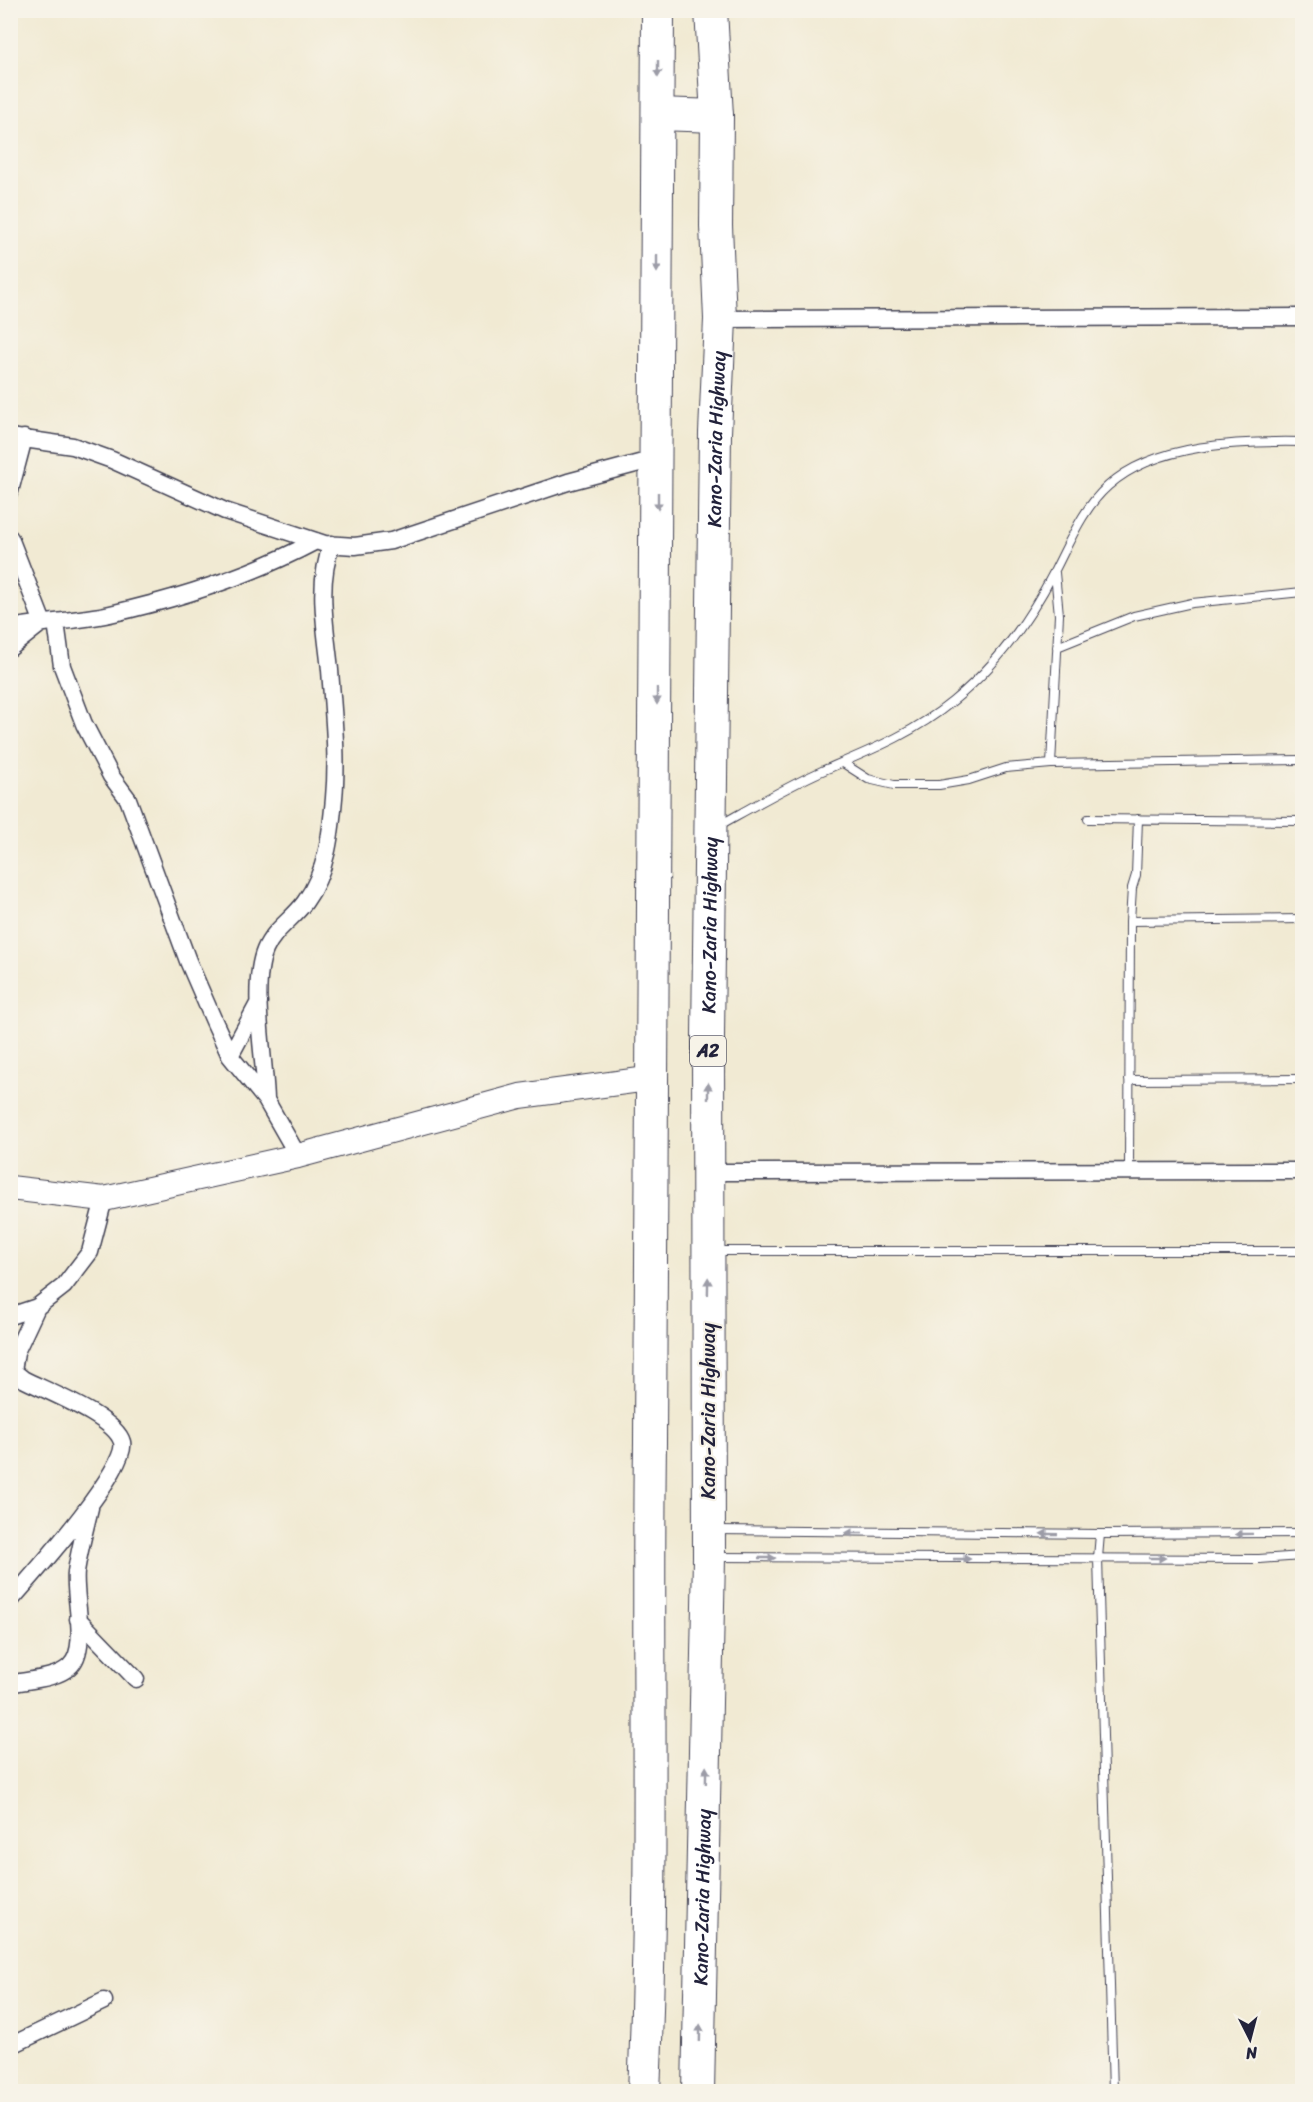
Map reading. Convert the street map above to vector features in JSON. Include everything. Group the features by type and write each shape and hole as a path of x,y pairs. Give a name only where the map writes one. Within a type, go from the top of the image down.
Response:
{"highway":[{"path":"644,2091 649,1972 650,1452 655,1078 658,458 658,10"},
{"name":"Kano-Zaria Highway","path":"699,2091 708,1543 708,1172 715,433 720,319 716,226 717,116 711,10"},
{"path":"658,114 717,116"}],"street":[{"path":"720,319 1302,317"},
{"path":"10,491 17,437 73,446 112,459 225,511 324,542 354,546 391,540 568,482 658,458"},
{"path":"10,538 49,622 62,666 84,724 111,776 128,800 188,961 230,1056 266,1100 298,1156"},
{"path":"10,628 109,614 187,594 324,542"},
{"path":"266,1100 259,1002 260,968 265,950 275,934 306,901 324,862 330,832 335,764 324,618 324,542"},
{"path":"10,648 49,622"},
{"path":"230,1056 259,1002"},
{"path":"10,1188 104,1199 298,1156 520,1096 655,1078"},
{"path":"708,1172 1302,1171"},
{"path":"10,1316 37,1307 64,1286 90,1252 104,1199"},
{"path":"10,1601 90,1504 120,1459 122,1442 110,1424 23,1379 13,1371 12,1355 37,1307"},
{"path":"10,1684 68,1668 77,1655 80,1642 76,1574 90,1504"},
{"path":"78,1619 136,1679"},
{"path":"10,2046 104,2001"}],"lane":[{"path":"712,829 811,777 901,738 961,694 996,662 1054,572 1074,530 1107,486 1142,464 1177,452 1260,442 1302,442"},
{"path":"1051,764 1059,615 1054,572"},
{"path":"1058,647 1134,616 1192,603 1302,592"},
{"path":"843,763 868,779 894,784 939,785 969,780 1006,768 1051,764 1302,759"},
{"path":"1088,819 1302,821"},
{"path":"1129,1171 1130,921 1132,888 1136,875 1138,819"},
{"path":"1130,921 1302,919"},
{"path":"1129,1080 1302,1079"},
{"path":"708,1251 1302,1251"},
{"path":"708,1543 1100,1534 1302,1533"},
{"path":"1100,1534 1098,1558 1113,2091"},
{"path":"708,1543 1098,1558 1302,1556"}]}
